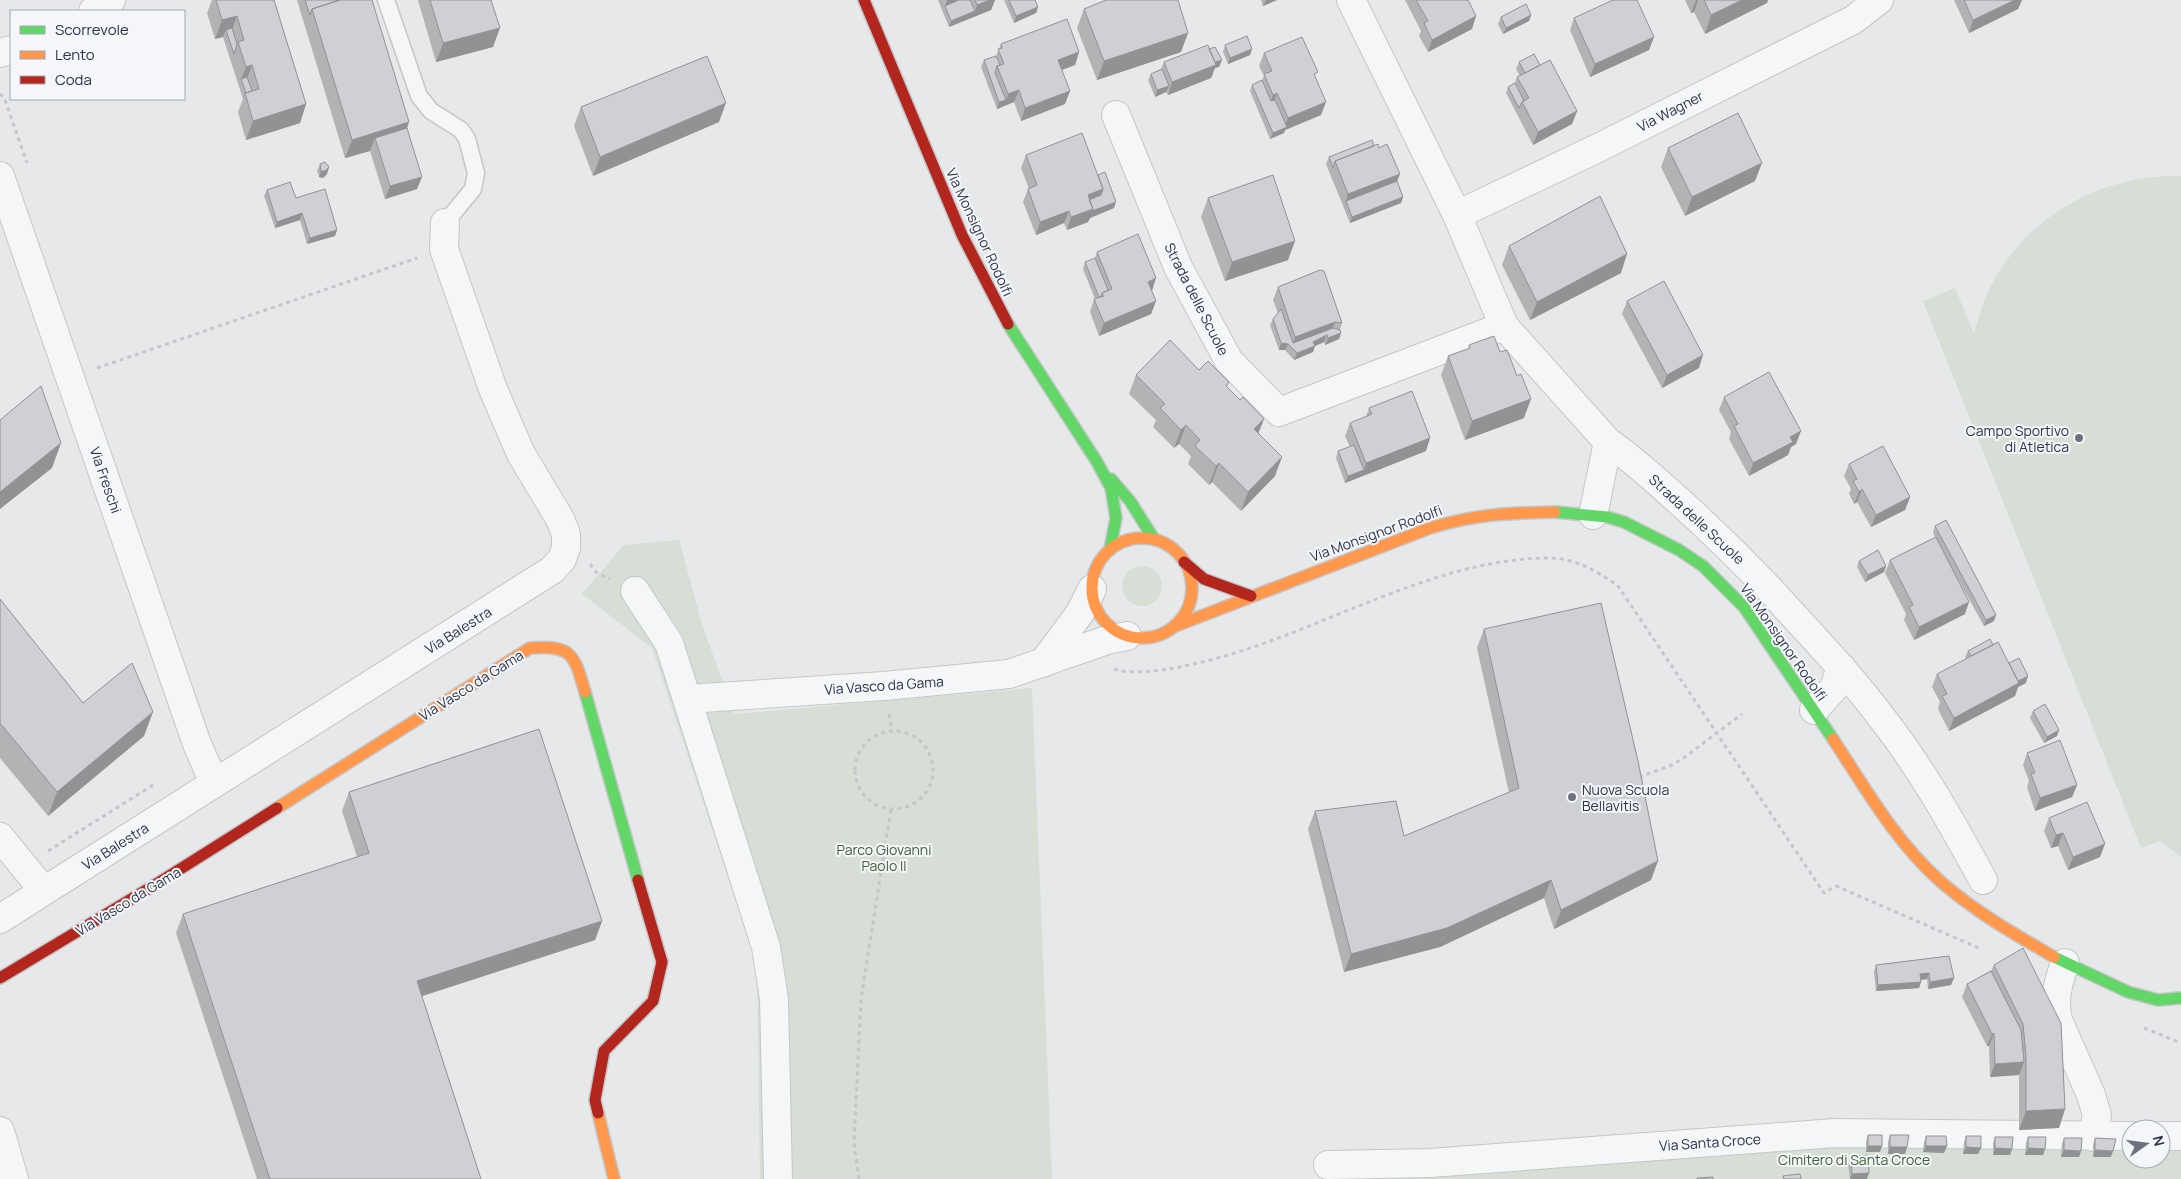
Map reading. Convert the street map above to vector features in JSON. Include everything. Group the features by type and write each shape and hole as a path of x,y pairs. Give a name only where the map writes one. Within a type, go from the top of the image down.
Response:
{"street":[{"path":"95,10 111,0"},
{"name":"Via Monsignor Rodolfi","path":"864,0 962,235 1008,324 1097,462 1111,488 1116,518 1110,549"},
{"name":"Strada delle Scuole","path":"1351,0 1457,215 1504,326 1608,442 1625,454 1728,546 1840,667 1886,722 1918,769 1952,823 1983,880"},
{"name":"Via Wagner","path":"1457,215 1600,147 1853,20 1875,2"},
{"name":"Strada delle Scuole","path":"1116,115 1178,267 1224,352 1229,360 1279,412 1504,326"},
{"name":"Via Freschi","path":"0,176 197,744 214,783"},
{"name":"Via Balestra","path":"0,919 552,570 562,559 566,548 566,534 560,519 521,454 492,389 444,236"},
{"path":"1593,516 1608,442"},
{"name":"Via Monsignor Rodolfi","path":"1097,462 1130,501 1154,540"},
{"name":"Via Monsignor Rodolfi","path":"1127,636 1143,638 1160,635 1173,627 1251,596 1430,528 1462,518 1519,512 1558,512 1624,522 1650,534 1703,566 1744,606 1887,820 1912,852 1940,882 1988,918 2065,963 2128,992 2158,1000 2181,998"},
{"name":"Via Monsignor Rodolfi","path":"1092,589 1097,567 1110,549 1123,541 1138,538 1166,544 1204,579 1251,596"},
{"name":"Via Monsignor Rodolfi","path":"1173,627 1188,608 1191,596 1189,572 1184,562"},
{"path":"1092,589 1095,604 1102,618 1114,629 1127,636"},
{"path":"1043,663 1080,613 1092,589"},
{"path":"635,591 669,643 767,956 774,999 778,1179"},
{"name":"Via Vasco da Gama","path":"687,699 884,686 1009,674 1107,640 1127,636"},
{"name":"Via Vasco da Gama","path":"0,978 158,883 530,648 558,646 570,654 582,682 662,962 652,1001 604,1051 595,1100 614,1179"},
{"path":"1814,710 1834,688 1840,667"},
{"path":"0,837 44,891"},
{"path":"2065,963 2056,991 2056,1010 2058,1020 2091,1095 2097,1115 2093,1137"},
{"path":"0,1130 14,1179"},
{"name":"Via Santa Croce","path":"1328,1165 1430,1163 1835,1133 2121,1136"}],"lane":[{"path":"386,0 419,96 431,110 461,130 466,139 476,173 473,189 444,236"}],"path":[{"path":"91,370 444,236"},
{"path":"1108,662 1115,669 1123,672 1175,668 1199,663 1244,652 1445,575 1478,567 1550,558 1577,563 1598,572 1618,586 1824,894 1836,886 1988,952"},
{"path":"587,559 597,573 635,591"},
{"path":"1631,780 1672,765 1742,714"},
{"path":"892,730 905,732 926,746 933,770 931,783 915,803 904,808 891,809 878,806 867,799 859,788 854,776 855,762 859,750 868,740 879,733 892,730"},
{"path":"45,853 161,780"},
{"path":"859,1179 854,1143 861,999 891,809"}],"green space":[{"name":"Campo Sportivo di Atletica","path":"2181,176 2181,857 2160,841 2141,848 1923,301 1955,288 1974,334 1987,294 2002,267 2021,243 2042,223 2066,206 2093,192 2121,183 2151,177"},
{"name":"Parco Giovanni Paolo II","path":"679,540 702,624 734,714 1032,688 1052,1179 760,1179 757,963 652,648 582,594 624,545"},
{"path":"1142,566 1156,572 1162,586 1156,600 1142,606 1128,600 1122,586 1128,572"},
{"name":"Cimitero di Santa Croce","path":"1831,1137 2121,1144 2121,1169 2171,1169 2171,1144 2181,1144 2181,1179 1365,1179 1423,1168"}],"building":[{"path":"216,0 274,0 306,104 253,121 245,93 259,89 252,65 246,67 238,42 244,40 237,16 222,20"},
{"path":"305,0 340,0 312,9 310,15"},
{"path":"340,0 372,0 409,122 352,140 312,9"},
{"path":"430,0 491,0 500,28 443,43"},
{"path":"959,0 970,0 975,11 951,21 945,6"},
{"path":"975,0 990,0 977,5"},
{"path":"1009,0 1035,0 1038,7 1016,16"},
{"path":"1106,0 1178,0 1188,33 1104,61 1084,9"},
{"path":"1416,0 1468,0 1476,16 1432,40 1424,23 1428,21"},
{"path":"1613,0 1637,0 1654,37 1595,64 1574,18"},
{"path":"1704,0 1742,0 1711,15"},
{"path":"1964,0 2015,0 1973,20"},
{"path":"1526,4 1531,15 1506,28 1501,17"},
{"path":"1067,19 1079,52 1058,60 1070,91 1025,108 1019,90 1008,94 997,66 1004,64 998,49 1002,48 1001,44"},
{"path":"232,28 237,44 234,54 226,30"},
{"path":"1247,36 1252,49 1230,58 1225,45"},
{"path":"1302,37 1318,72 1314,74 1326,102 1288,118 1277,93 1273,95 1264,74 1272,71 1264,53"},
{"path":"1208,45 1216,65 1172,82 1164,62"},
{"path":"1215,47 1222,60 1215,62 1209,49"},
{"path":"1534,54 1540,65 1525,73 1519,62"},
{"path":"707,56 726,103 600,157 581,107"},
{"path":"996,56 1000,65 997,66 995,73 1006,100 999,102 984,60"},
{"path":"1550,60 1577,111 1538,132 1522,102 1529,98 1517,77"},
{"path":"1162,69 1169,86 1157,90 1151,74"},
{"path":"247,77 252,91 246,93 241,79"},
{"path":"1262,80 1271,101 1275,100 1287,127 1273,133 1252,85"},
{"path":"1515,83 1524,101 1519,108 1508,87"},
{"path":"1738,113 1762,163 1692,197 1668,148"},
{"path":"407,128 422,177 390,186 375,138"},
{"path":"1082,133 1103,189 1088,195 1093,209 1071,217 1069,211 1040,222 1028,189 1037,185 1026,155"},
{"path":"1372,140 1374,146 1335,161 1333,168 1329,157"},
{"path":"1378,144 1379,148 1387,144 1400,174 1348,194 1335,161"},
{"path":"325,162 329,167 325,171 321,171 320,164"},
{"path":"1105,172 1116,202 1092,211 1089,200 1101,195 1103,189 1098,175"},
{"path":"1273,175 1295,241 1232,262 1208,198"},
{"path":"1397,181 1403,197 1352,217 1346,201"},
{"path":"290,182 296,198 325,189 337,230 310,238 302,213 277,222 267,190"},
{"path":"1600,196 1627,254 1537,302 1509,246"},
{"path":"1138,234 1156,278 1148,282 1156,301 1104,323 1094,299 1104,296 1102,293 1112,289 1097,252"},
{"path":"1095,258 1108,290 1102,293 1101,297 1099,297 1085,262"},
{"path":"1320,270 1324,271 1342,323 1335,322 1295,337 1278,287"},
{"path":"1664,281 1703,355 1667,375 1627,301"},
{"path":"1281,309 1293,343 1333,328 1340,330 1341,333 1328,338 1327,335 1313,342 1315,346 1297,353 1288,344 1281,343 1273,319"},
{"path":"1494,336 1500,352 1507,350 1517,376 1521,374 1531,399 1472,421 1448,356 1470,348 1469,345"},
{"path":"1170,340 1199,370 1208,361 1229,382 1226,386 1240,400 1243,397 1264,419 1254,429 1282,457 1248,492 1219,463 1216,466 1195,446 1200,440 1186,425 1181,430 1160,408 1165,404 1136,375"},
{"path":"1769,372 1801,431 1790,437 1793,442 1753,463 1734,426 1738,424 1724,397"},
{"path":"41,386 61,443 0,492 0,420"},
{"path":"1412,391 1430,438 1366,463 1350,423 1372,414 1369,408"},
{"path":"1354,445 1364,470 1348,476 1338,451"},
{"path":"1883,446 1910,497 1876,515 1862,489 1859,492 1853,481 1857,479 1849,464"},
{"path":"1946,520 1996,615 1986,620 1935,526"},
{"path":"1936,537 1969,602 1919,627 1909,607 1913,605 1890,560"},
{"path":"1878,550 1886,566 1868,575 1859,561"},
{"path":"0,599 83,703 132,663 153,712 57,792 0,723"},
{"name":"Nuova Scuola Bellavitis","path":"1601,603 1638,761 1658,861 1561,910 1551,880 1447,928 1351,954 1315,811 1396,801 1404,836 1519,788 1484,629"},
{"path":"1990,639 1993,645 1971,656 1968,651"},
{"path":"1998,642 2019,683 1954,718 1942,696 1947,694 1937,674"},
{"path":"2019,658 2028,676 2018,681 2009,663"},
{"path":"2045,704 2059,730 2047,737 2033,711"},
{"path":"539,729 602,921 417,981 481,1179 270,1179 183,914 369,853 349,792"},
{"path":"2060,740 2077,785 2040,798 2031,774 2035,773 2027,753"},
{"path":"2087,802 2105,844 2073,857 2063,833 2056,835 2049,818"},
{"path":"2023,948 2061,1023 2065,1109 2026,1111 2026,1056 2023,1024 1994,965"},
{"path":"1949,956 1954,978 1930,982 1929,973 1920,974 1921,982 1878,985 1876,965"},
{"path":"1991,971 2021,1030 2024,1062 1995,1064 1994,1033 1992,1034 1967,984"},
{"path":"1868,1135 1882,1135 1882,1146 1868,1146"},
{"path":"1890,1135 1909,1135 1907,1147 1890,1147"},
{"path":"1926,1136 1946,1136 1947,1146 1926,1146"},
{"path":"1966,1136 1981,1136 1981,1148 1966,1147"},
{"path":"1995,1137 2013,1137 2012,1149 1995,1148"},
{"path":"2028,1137 2046,1137 2045,1149 2028,1148"},
{"path":"2064,1138 2082,1138 2081,1151 2064,1150"},
{"path":"2095,1138 2116,1139 2113,1151 2095,1150"},
{"path":"1868,1155 1869,1173 1852,1174 1851,1157"},
{"path":"1800,1174 1801,1179 1784,1179 1783,1176"},
{"path":"1713,1177 1713,1179 1697,1179 1697,1178"}],"traffic: fast":[{"path":"1008,324 1097,462 1111,488 1116,518 1110,549"},
{"path":"1111,479 1130,501 1154,539"},
{"path":"1555,512 1607,517 1624,522 1679,550 1703,566 1744,607 1833,739"},
{"path":"585,692 638,880"},
{"path":"2054,957 2128,992 2158,1000 2181,998"}],"traffic: slow":[{"path":"1173,627 1430,528 1492,515 1555,512"},
{"path":"1142,538 1161,542 1177,553 1188,569 1192,588 1188,607 1177,623 1161,634 1142,638 1123,634 1107,623 1096,607 1092,588 1096,569 1107,553 1123,542 1142,538"},
{"path":"277,808 530,648 555,648 569,655 578,669 585,692"},
{"path":"1833,739 1882,814 1924,866 1953,892 1980,912 2054,957"},
{"path":"598,1113 614,1179"}],"traffic: jam":[{"path":"864,0 962,235 1008,324"},
{"path":"1184,562 1204,579 1251,596"},
{"path":"0,978 158,883 277,808"},
{"path":"598,1113 595,1100 604,1051 653,1001 662,962 638,880"}],"place":[{"name":"Campo Sportivo di Atletica","path":"2079,438"},
{"name":"Nuova Scuola Bellavitis","path":"1572,797"}]}
